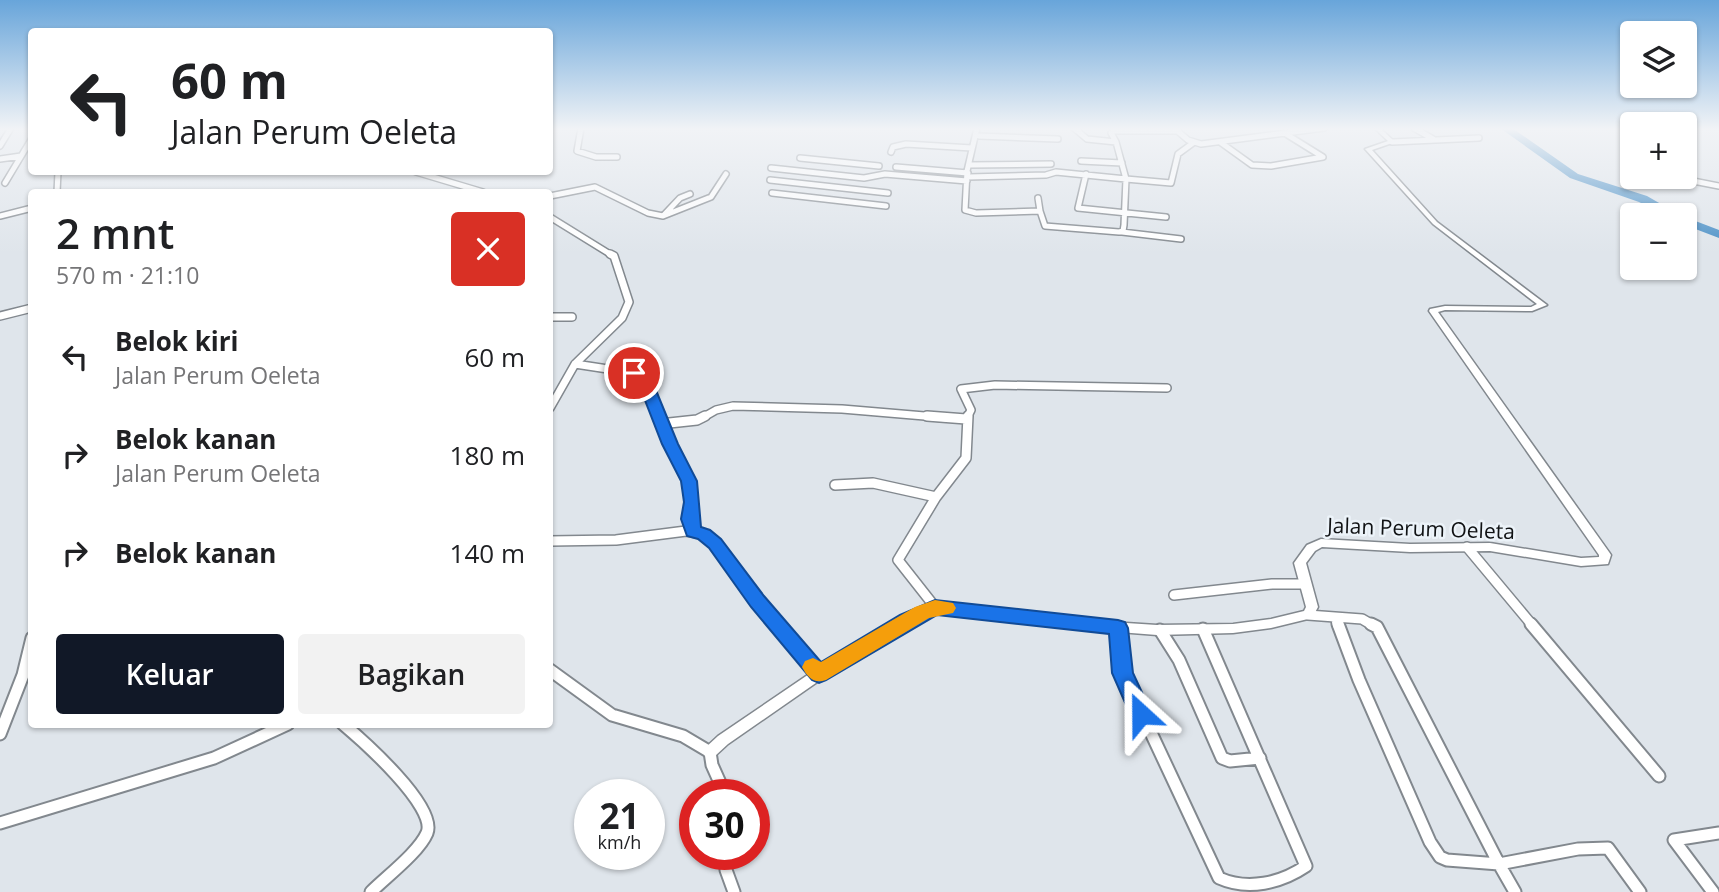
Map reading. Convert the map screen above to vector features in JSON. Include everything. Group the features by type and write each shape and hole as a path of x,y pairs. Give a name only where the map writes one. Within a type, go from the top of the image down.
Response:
{"street":[{"path":"5,183 13,170"},
{"path":"789,170 864,178 885,174 968,177 1062,173 1171,183 1174,170"},
{"path":"915,170 968,177"},
{"path":"969,170 964,207 969,212 1040,211"},
{"path":"1122,232 1126,179 1124,170"},
{"name":"Jalan Perum Oeleta","path":"1308,615 1312,607 1304,584 1302,558 1311,548 1321,543 1502,548 1587,563 1600,562 1605,558 1556,482 1433,311 1445,308 1532,309 1543,305 1426,214 1387,170"},
{"path":"799,197 816,172"},
{"path":"553,195 595,187 648,213 663,216 711,197 726,174"},
{"path":"1086,174 1078,208 1166,217"},
{"path":"426,175 473,189"},
{"path":"770,180 888,193"},
{"path":"1697,182 1719,186"},
{"path":"663,216 680,198 690,194"},
{"path":"772,194 886,206"},
{"path":"1038,198 1044,225 1047,226 1181,239"},
{"path":"0,216 28,209"},
{"path":"553,219 614,256 629,302 622,318 575,364 553,403"},
{"path":"0,316 28,309"},
{"path":"553,317 572,317"},
{"path":"575,364 638,375 646,383 660,424 689,481 692,502 690,519 694,532"},
{"path":"935,607 898,560 936,497 966,458 965,419 971,410 961,389 965,386 1167,388"},
{"path":"660,424 697,420 716,410 733,407 842,409 965,419"},
{"path":"835,485 858,482 881,484 936,497"},
{"path":"553,541 616,540 694,532 704,534 715,543 757,601 819,674"},
{"path":"1467,547 1659,776"},
{"path":"1174,595 1272,584 1304,584"},
{"path":"710,752 723,740 819,674 935,607 1118,628 1160,630 1287,622 1308,615 1368,620 1377,627 1418,711 1515,892"},
{"path":"1335,617 1359,680 1430,842 1440,857 1447,860 1499,864 1578,849 1608,848 1640,892"},
{"path":"1118,628 1123,673 1219,878 1225,884 1244,889 1276,882 1306,866 1203,629"},
{"path":"1160,630 1179,660 1222,758 1230,761 1260,758"},
{"path":"0,734 23,675 28,654"},
{"path":"553,672 600,708 629,721 683,736 710,752"},
{"path":"0,823 214,758 279,728"},
{"path":"346,728 406,786 428,820 427,834 421,842 371,892"},
{"path":"710,752 718,779"},
{"path":"1713,892 1674,840 1719,833"},
{"path":"726,870 734,892"}],"waterway":[{"path":"1565,170 1574,176 1651,203"},
{"path":"1697,226 1719,234"}],"slow traffic":[{"path":"813,667 819,674 922,612 935,607 946,608"}],"route":[{"path":"634,373 646,383 660,424 685,470 689,481 692,502 690,519 694,532 704,534 715,543 757,601 819,674 922,612 935,607 1118,628 1123,673 1141,714"}]}
